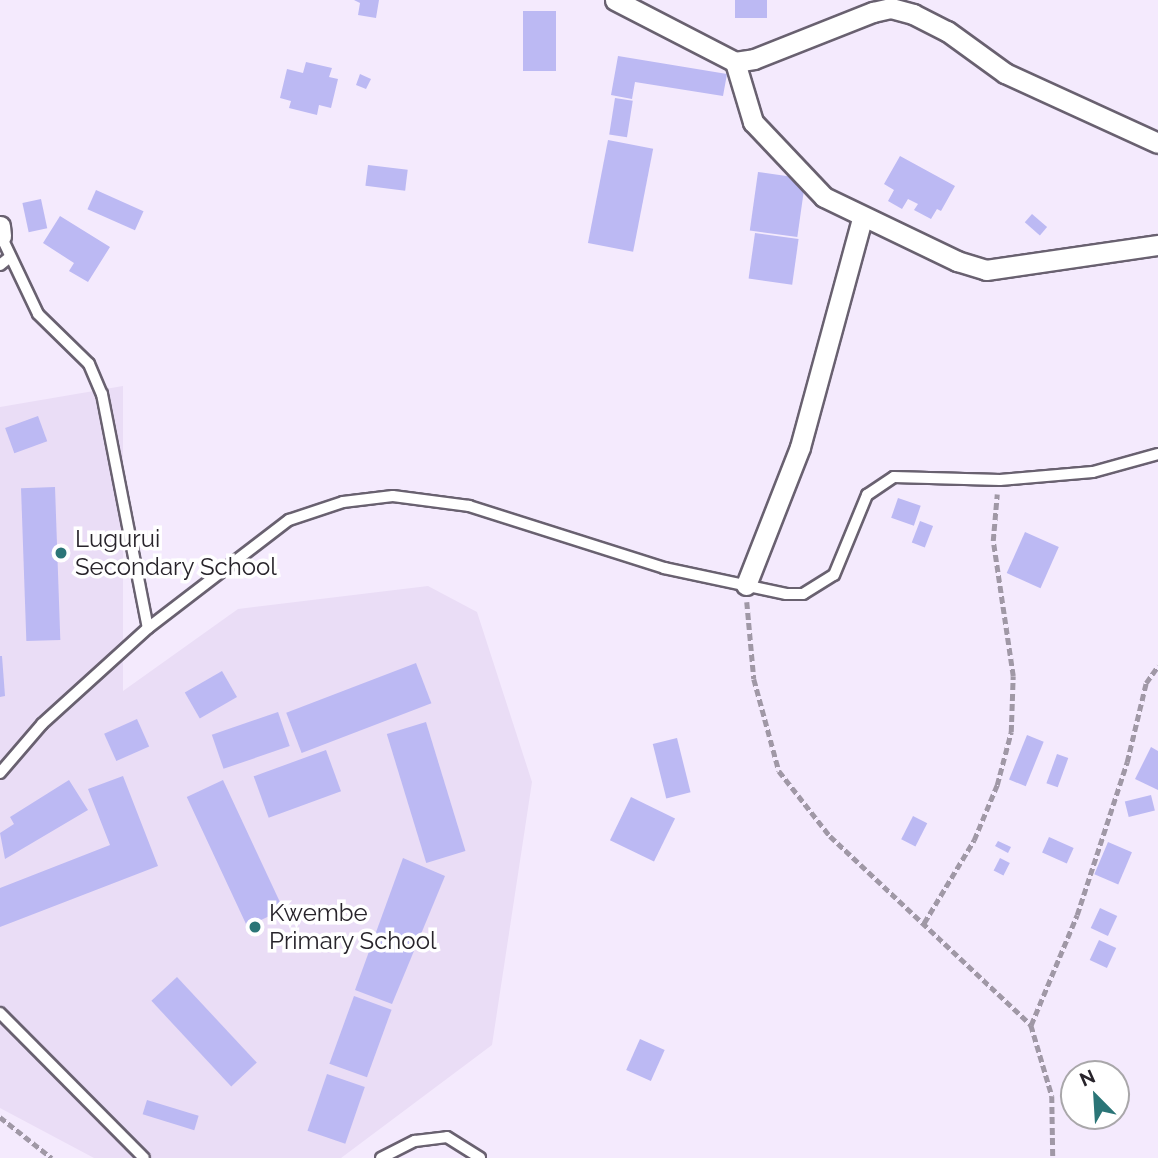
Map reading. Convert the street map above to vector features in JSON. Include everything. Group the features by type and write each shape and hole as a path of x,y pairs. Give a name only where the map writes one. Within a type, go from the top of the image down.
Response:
{"street":[{"path":"615,0 735,62 754,59 878,6 891,8 913,14 947,31 1005,73 1158,143"},
{"path":"735,62 753,122 777,152 824,197 862,219 986,270 1158,245"},
{"path":"746,585 800,447 862,219"}],"lane":[{"path":"1,231 10,257 38,314 89,364 102,394 148,628"},
{"path":"0,265 10,257"},
{"path":"0,773 42,724 148,628 289,520 343,502 393,496 469,506 664,568 786,594 819,588 834,575 867,495 894,477 1000,480 1093,472 1158,454"},
{"path":"0,1013 144,1158"},
{"path":"380,1158 415,1141 447,1137 480,1158"}],"path":[{"path":"924,923 974,840 997,785 1011,732 1013,676 992,541 1000,480"},
{"path":"746,585 754,679 779,771 830,836 1031,1026 1052,1096 1053,1158"},
{"path":"1031,1026 1077,915 1127,762 1146,683 1158,666"},
{"path":"0,1117 52,1158"}],"shaded area":[{"name":"Kwembe Primary School","path":"123,386 123,691 238,609 428,586 477,612 532,782 492,1045 341,1158 94,1158 0,1108 0,407"}],"building":[{"path":"354,0 379,0 376,18 358,15 360,3"},
{"path":"735,0 767,0 767,18 735,18"},
{"path":"523,11 556,11 556,71 523,71"},
{"path":"618,56 727,74 723,96 635,82 632,99 611,95"},
{"path":"306,62 332,68 329,77 338,79 331,108 319,105 317,115 289,108 291,101 280,98 287,69 303,73"},
{"path":"360,74 371,79 366,89 356,85"},
{"path":"615,98 633,101 627,137 609,135"},
{"path":"608,140 653,149 633,252 588,243"},
{"path":"900,156 955,186 941,211 937,209 931,219 914,210 918,204 908,199 902,209 888,201 894,190 884,184"},
{"path":"368,165 408,170 405,191 365,186"},
{"path":"758,172 806,179 797,237 750,230"},
{"path":"96,190 144,211 135,230 87,209"},
{"path":"41,199 47,228 29,232 22,203"},
{"path":"1032,214 1047,227 1040,235 1025,222"},
{"path":"60,216 110,247 88,282 69,271 74,263 43,243"},
{"path":"755,233 799,239 792,285 749,279"},
{"path":"38,416 47,441 14,453 5,428"},
{"path":"55,487 60,640 26,641 21,488"},
{"path":"898,498 921,506 914,526 891,518"},
{"path":"920,521 933,526 925,547 912,542"},
{"path":"1025,532 1059,547 1040,588 1007,573"},
{"path":"0,656 5,696 0,697"},
{"path":"416,663 431,703 302,753 286,713"},
{"path":"222,671 237,697 200,718 185,692"},
{"path":"278,712 290,746 224,769 212,735"},
{"path":"137,719 149,746 116,761 104,734"},
{"path":"426,722 465,851 426,863 387,734"},
{"path":"1027,735 1044,742 1026,786 1009,780"},
{"path":"677,738 691,792 666,798 653,744"},
{"path":"1151,747 1158,751 1158,790 1135,779"},
{"path":"326,750 341,791 269,818 254,776"},
{"path":"1057,754 1068,758 1058,787 1046,783"},
{"path":"123,776 158,866 0,927 0,888 110,845 88,789"},
{"path":"69,780 88,810 5,859 0,833 14,824 10,817"},
{"path":"223,780 283,910 247,927 187,797"},
{"path":"1151,795 1155,811 1129,817 1125,802"},
{"path":"631,797 675,818 654,862 610,840"},
{"path":"913,816 927,823 915,846 901,839"},
{"path":"1049,837 1074,848 1067,864 1042,853"},
{"path":"998,841 1011,847 1008,853 995,846"},
{"path":"1108,842 1132,852 1118,884 1094,874"},
{"path":"403,858 445,876 392,1004 355,990"},
{"path":"1000,858 1010,863 1003,875 994,870"},
{"path":"1100,908 1117,916 1108,936 1091,928"},
{"path":"1099,940 1116,948 1107,968 1090,960"},
{"path":"177,977 257,1063 231,1086 151,1001"},
{"path":"354,996 392,1010 367,1077 329,1064"},
{"path":"640,1039 665,1050 651,1081 626,1070"},
{"path":"327,1074 365,1087 345,1144 307,1131"},
{"path":"147,1100 199,1116 194,1130 143,1114"}],"place":[{"name":"Lugurui Secondary School","path":"61,553"},
{"name":"Kwembe Primary School","path":"255,927"}]}
